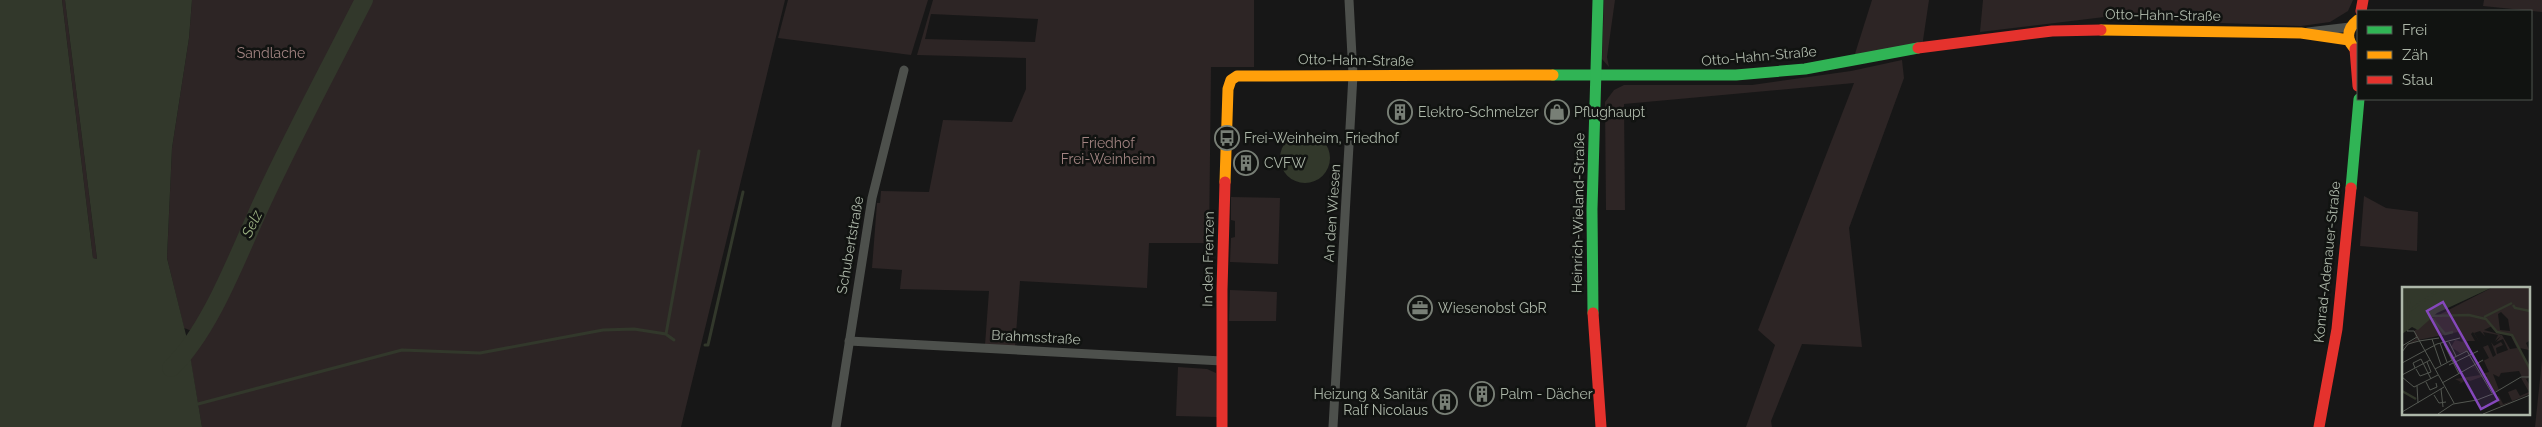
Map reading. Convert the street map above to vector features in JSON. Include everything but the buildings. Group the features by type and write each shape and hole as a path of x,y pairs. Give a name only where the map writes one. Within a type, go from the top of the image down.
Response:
{"street":[{"name":"An den Wiesen","path":"1333,427 1353,75 1349,0"},
{"name":"Heinrich-Wieland-Straße","path":"1598,0 1595,75 1592,303 1601,427"},
{"name":"Otto-Hahn-Straße","path":"1228,92 1231,80 1240,75 1736,75 1804,69 1922,47 2052,31 2130,29 2302,33 2354,24"},
{"path":"2354,24 2357,76"},
{"name":"Otto-Hahn-Straße","path":"2302,33 2354,47"},
{"name":"Schubertstraße","path":"836,427 872,198 904,70"},
{"name":"In den Frenzen","path":"1222,427 1228,92"},
{"name":"Konrad-Adenauer-Straße","path":"2319,427 2337,329 2359,100"},
{"name":"Brahmsstraße","path":"849,341 1222,361"}],"green space":[{"path":"62,0 65,0 97,259 93,258"},
{"name":"Sandlache","path":"192,0 785,0 681,427 202,427 189,352 207,319 202,320 192,331 184,328 167,258 172,148 189,38"},
{"path":"788,0 928,0 911,55 778,38"},
{"name":"Friedhof Frei-Weinheim","path":"933,0 1254,0 1254,67 1211,67 1209,243 1149,243 1147,288 1020,281 1015,347 985,345 989,291 900,289 902,270 872,268 877,203 880,203 881,191 929,192 943,120 1012,122 1026,89 1026,58 917,55","holes":["931,14 1038,19 1035,42 925,39"]},
{"path":"1604,0 1615,0 1607,57 1609,67 1602,59"},
{"path":"1872,0 1929,0 1922,47 1853,60"},
{"path":"1983,0 2353,0 2348,11 2330,22 2301,26 2169,21 2121,15 1980,32"},
{"path":"2484,0 2542,0 2542,12 2532,10 2483,6"},
{"path":"1902,60 1904,78 1849,228 1862,347 1802,344 1771,421 1772,427 1746,427 1775,345 1758,330 1854,83 1624,104 1625,210 1606,210 1605,102 1614,90 1624,85 1752,85 1851,71"},
{"path":"2364,196 2386,208 2418,212 2417,251 2360,246"},
{"path":"1231,197 1280,198 1278,264 1230,262 1231,238 1235,237 1235,221 1231,220"},
{"path":"1230,290 1277,292 1276,321 1229,321"},
{"path":"2542,360 2542,427 2535,427"},
{"path":"1178,367 1207,369 1216,373 1217,417 1176,416"}],"shaded area":[{"path":"0,0 62,0 93,258 97,259 65,0 192,0 189,38 172,148 167,258 188,343 202,427 0,427"},
{"path":"1305,133 1323,140 1330,158 1323,176 1305,183 1287,176 1280,158 1287,140"}],"waterway":[{"name":"Selz","path":"171,368 186,352 212,310 301,122 364,0"},
{"path":"198,404 402,350 480,353 603,330 634,329 666,334 699,151"},
{"path":"705,345 708,345 743,192"},
{"path":"667,335 674,340"}],"traffic: fast":[{"path":"1593,313 1592,209 1598,0"},
{"path":"1553,75 1736,75 1805,69 1918,48"},
{"path":"2351,188 2359,100"}],"traffic: slow":[{"path":"2357,21 2349,31 2349,40 2357,50"},
{"path":"2101,30 2301,33 2349,40"},
{"path":"1225,182 1228,89 1231,80 1237,76 1553,75"}],"traffic: jam":[{"path":"2361,10 2363,0"},
{"path":"1918,48 2052,31 2101,30"},
{"path":"2355,49 2357,74"},
{"path":"1222,427 1222,290 1225,182"},
{"path":"2319,427 2337,329 2351,188"},
{"path":"1593,313 1601,427"}],"place":[{"name":"Elektro-Schmelzer","path":"1400,112"},
{"name":"Pflughaupt","path":"1557,112"},
{"name":"Frei-Weinheim, Friedhof","path":"1227,138"},
{"name":"CVFW","path":"1246,163"},
{"name":"Wiesenobst GbR","path":"1420,308"},
{"name":"Palm - Dächer","path":"1482,394"},
{"name":"Heizung & Sanitär Ralf Nicolaus","path":"1445,402"}]}
